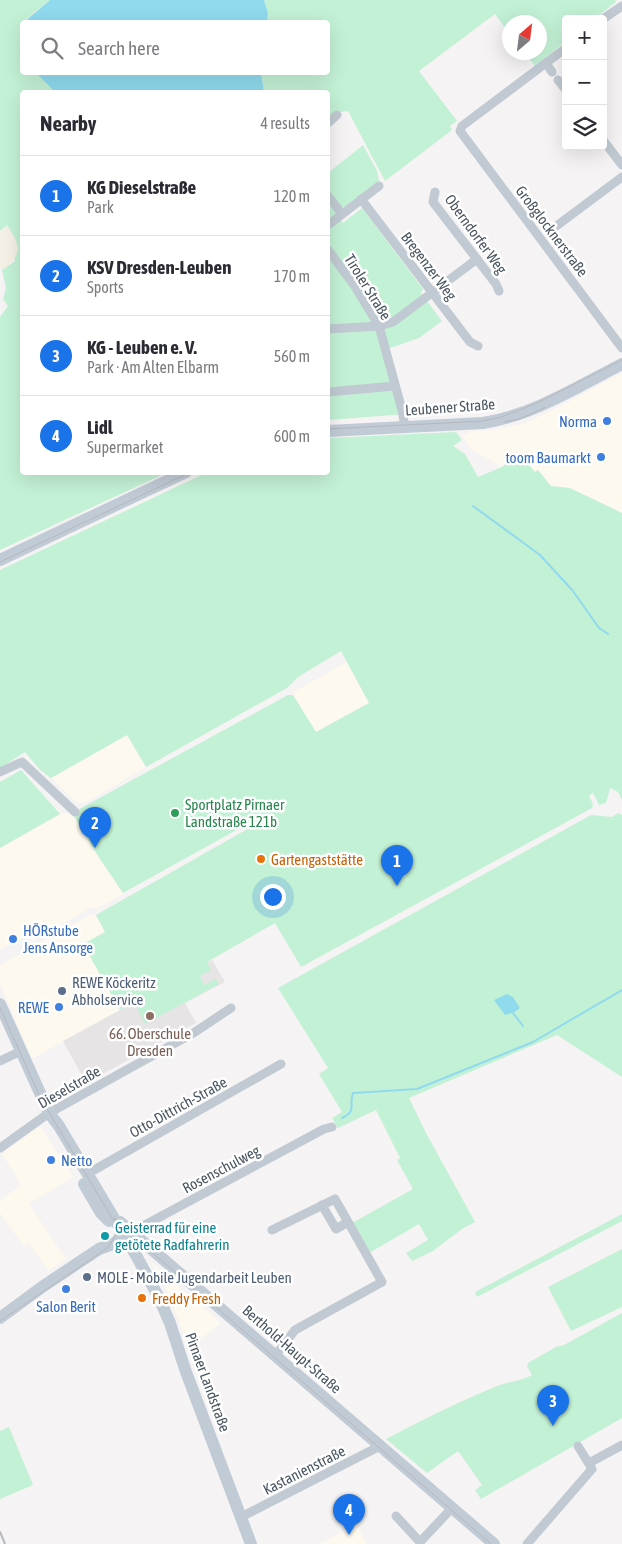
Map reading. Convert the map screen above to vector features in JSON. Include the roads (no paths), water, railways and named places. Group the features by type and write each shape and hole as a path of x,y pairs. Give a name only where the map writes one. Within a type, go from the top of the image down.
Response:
{"street":[{"path":"607,16 622,6"},
{"path":"552,72 546,63 562,51"},
{"name":"Großglocknerstraße","path":"546,63 462,126 460,131 544,236 622,348"},
{"path":"558,80 562,85"},
{"path":"330,121 337,115"},
{"path":"607,145 622,166"},
{"path":"555,226 622,177"},
{"path":"330,223 379,186"},
{"name":"Oberndorfer Weg","path":"435,192 433,202 496,284 499,291"},
{"path":"330,199 342,214"},
{"name":"Bregenzer Weg","path":"361,199 470,342 478,346"},
{"name":"Tiroler Straße","path":"330,253 354,285 379,326 405,427"},
{"path":"330,329 379,326 393,322 477,259"},
{"name":"Leubener Straße","path":"330,431 483,423 502,420 531,410 622,364"},
{"path":"330,392 394,386"},
{"path":"0,560 180,475"},
{"path":"0,772 22,762 75,812"},
{"name":"Pirnaer Landstraße","path":"0,1004 49,1113 59,1126 111,1213"},
{"name":"Dieselstraße","path":"0,1148 49,1113 195,1032 231,1008"},
{"path":"0,1061 21,1051"},
{"name":"Otto-Dittrich-Straße","path":"87,1174 281,1064"},
{"name":"Pirnaer Landstraße","path":"49,1113 53,1132 98,1208 128,1234 154,1286 170,1323 186,1372 250,1544"},
{"name":"Rosenschulweg","path":"128,1234 315,1134 332,1127"},
{"path":"272,1230 335,1199 382,1282 295,1330 275,1356"},
{"path":"322,1205 336,1229 348,1222"},
{"name":"Berthold-Haupt-Straße","path":"111,1213 128,1234 275,1356 494,1544"},
{"path":"0,1318 99,1249 113,1244 128,1234"},
{"path":"588,1463 622,1445"},
{"name":"Kastanienstraße","path":"241,1517 380,1446"},
{"path":"527,1544 592,1469 578,1446"},
{"path":"396,1516 420,1542 452,1508"}],"water":[{"path":"50,0 264,0 268,13 267,20 26,20"},
{"path":"38,75 261,75 264,90 52,90"},
{"path":"507,994 513,997 520,1008 513,1013 505,1015 494,1000"}],"waterway":[{"path":"473,506 540,555 573,591 599,628 608,634"},
{"path":"342,1118 350,1113 353,1093 417,1089 533,1042 622,990"},
{"path":"513,1013 523,1026"}],"tunnel":[{"path":"547,233 555,227"}],"tram line":[{"path":"330,429 483,421 501,417 535,404 622,360"},
{"path":"504,422 520,419 546,407"},
{"path":"0,562 185,475"},
{"path":"0,1008 41,1099 112,1218 491,1544"},
{"path":"0,1321 106,1249 115,1235 115,1218"}],"railway":[{"path":"0,1532 5,1544"}],"place":[{"name":"Norma","path":"607,421"},
{"name":"toom Baumarkt","path":"601,457"},
{"name":"Sportplatz Pirnaer Landstraße 121b","path":"175,813"},
{"name":"KSV Dresden-Leuben","path":"95,848"},
{"name":"Gartengaststätte","path":"261,859"},
{"name":"KG Dieselstraße","path":"397,886"},
{"name":"HÖRstube Jens Ansorge","path":"13,939"},
{"name":"REWE Köckeritz Abholservice","path":"62,991"},
{"name":"REWE","path":"59,1007"},
{"name":"66. Oberschule Dresden","path":"150,1016"},
{"name":"Netto","path":"51,1160"},
{"name":"Geisterrad für eine getötete Radfahrerin","path":"105,1236"},
{"name":"MOLE - Mobile Jugendarbeit Leuben","path":"87,1277"},
{"name":"Salon Berit","path":"66,1289"},
{"name":"Freddy Fresh","path":"142,1298"},
{"name":"KG - Leuben e. V.","path":"553,1426"},
{"name":"Lidl","path":"349,1535"}]}
